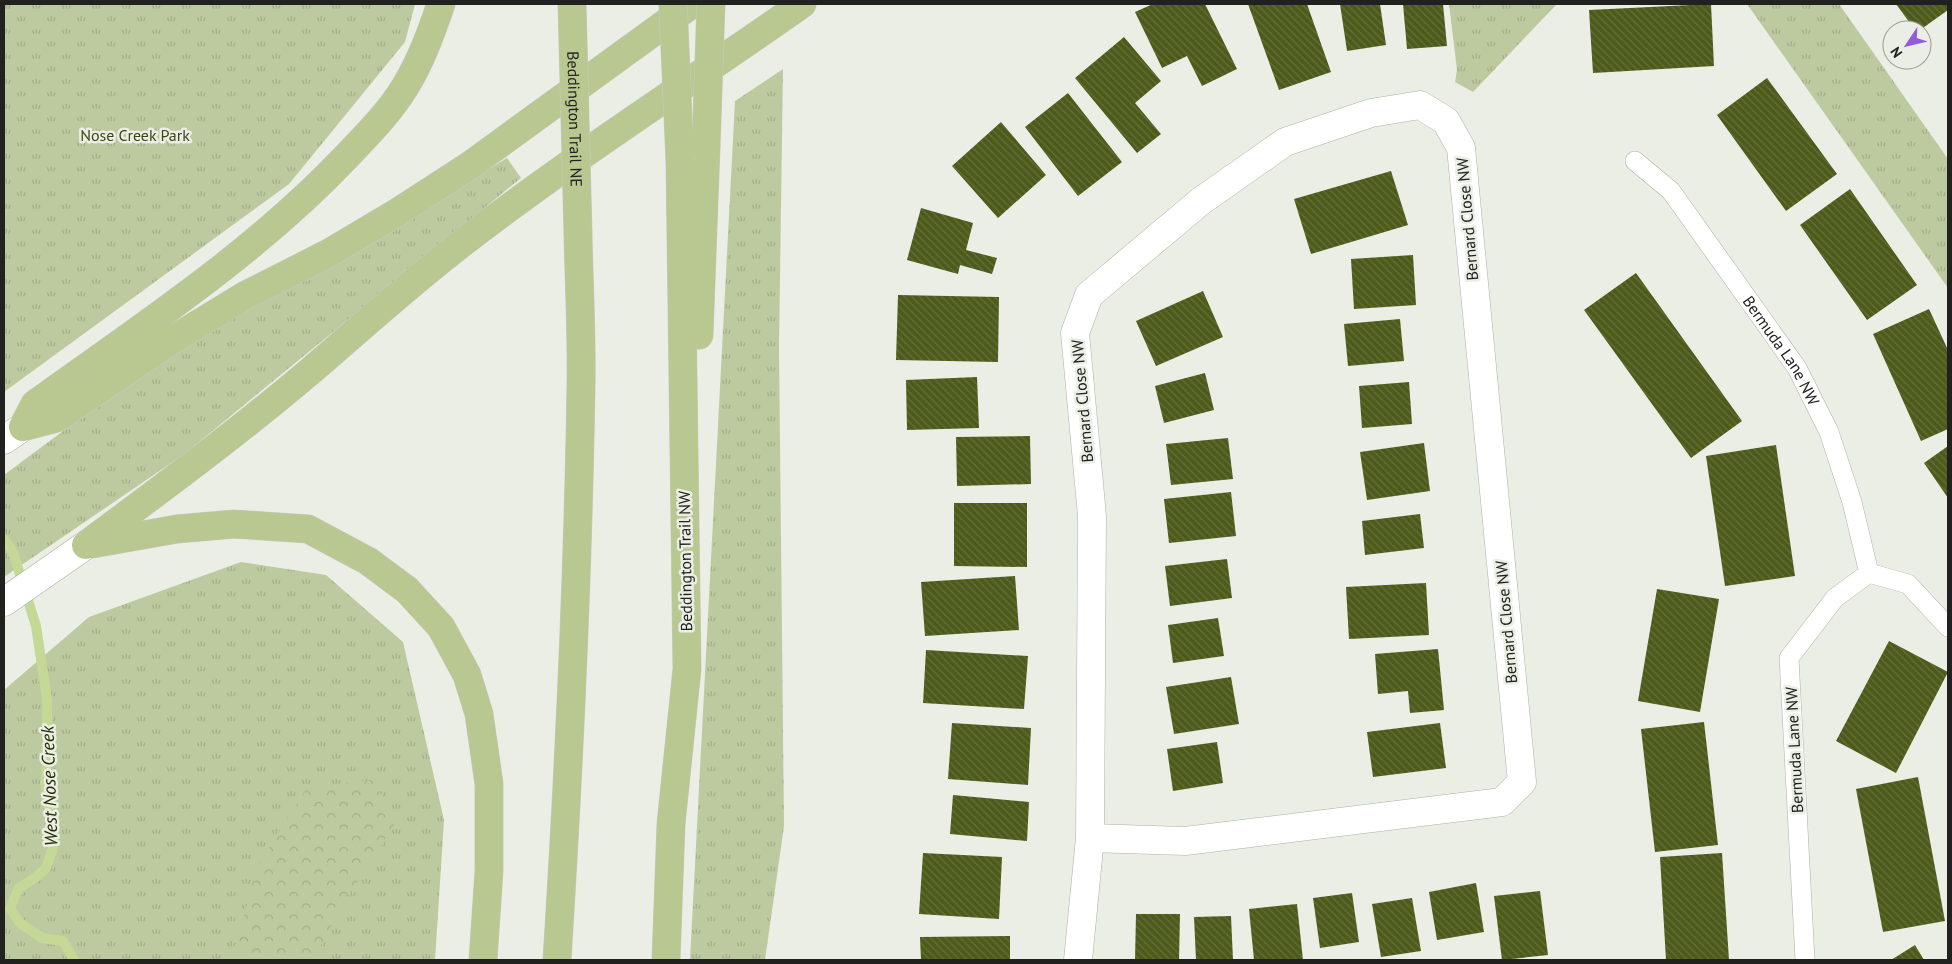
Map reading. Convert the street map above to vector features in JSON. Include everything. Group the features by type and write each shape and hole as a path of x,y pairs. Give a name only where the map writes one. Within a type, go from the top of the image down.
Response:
{"main road":[{"path":"13,434 34,404 247,248 276,225 328,176 369,133 404,88 426,48 441,4"},
{"name":"Beddington Trail NE","path":"556,960 570,753 581,383 572,4"},
{"name":"Beddington Trail NW","path":"666,960 671,824 687,669 680,161 673,4"},
{"path":"13,434 57,418 172,340 244,296 329,253 398,212 469,166 692,4"},
{"path":"687,669 711,4"},
{"path":"86,545 209,454 308,373 397,295 470,238 534,190 802,4"},
{"path":"86,545 178,529 234,524 308,529 368,560 407,590 441,627 467,675 480,714 489,784 489,871 483,960"}],"street":[{"name":"Bernard Close NW","path":"1078,960 1090,838 1092,516 1075,333 1089,295 1201,201 1285,142 1371,113 1420,105 1446,121 1461,148 1522,782 1502,802 1185,841 1090,838"},
{"path":"4,602 86,545"}],"lane":[{"name":"Bermuda Lane NW","path":"1635,161 1671,191 1797,368 1828,432 1852,502 1869,573 1834,598 1789,658 1805,960"},
{"path":"1869,573 1908,584 1948,627"}],"green space":[{"name":"Nose Creek Park","path":"4,4 415,4 405,42 289,184 4,392"},
{"path":"1449,4 1557,4 1473,92 1455,82 1457,70"},
{"path":"1747,4 1839,4 1882,65 1882,70 1885,70 1948,159 1948,288"},
{"path":"783,69 779,347 784,826 765,960 690,960 735,101"},
{"path":"507,158 521,178 183,455 4,577 4,475 98,405 252,302 346,255"},
{"path":"241,562 326,575 403,642 444,820 435,960 4,960 4,690 89,617"},
{"path":"372,780 398,819 343,904 313,960 234,960 254,872 307,787"}],"building":[{"path":"1153,4 1205,4 1237,69 1202,86 1187,56 1162,68 1135,12"},
{"path":"1248,4 1307,4 1331,72 1279,90"},
{"path":"1340,4 1380,4 1386,45 1347,51"},
{"path":"1403,4 1443,4 1447,46 1407,49"},
{"path":"1711,4 1714,66 1593,73 1589,10"},
{"path":"1896,4 1948,4 1948,10 1932,21 1908,20"},
{"path":"1124,37 1161,81 1135,103 1161,134 1137,153 1075,78"},
{"path":"1767,78 1837,174 1786,211 1717,115"},
{"path":"1068,93 1122,162 1078,196 1025,127"},
{"path":"1001,122 1046,175 998,218 952,166"},
{"path":"1391,171 1408,225 1311,254 1294,199"},
{"path":"1850,189 1917,285 1867,320 1800,225"},
{"path":"921,208 973,223 966,250 997,258 992,274 960,265 958,274 907,260"},
{"path":"1413,255 1416,305 1354,309 1351,259"},
{"path":"1636,273 1742,421 1691,458 1584,310"},
{"path":"1203,291 1223,337 1156,366 1136,321"},
{"path":"898,295 999,297 998,362 896,360"},
{"path":"1929,309 1948,350 1948,429 1921,441 1873,334"},
{"path":"1400,319 1404,361 1348,366 1344,324"},
{"path":"1205,373 1214,410 1164,423 1155,386"},
{"path":"977,377 979,428 907,430 906,380"},
{"path":"1409,382 1412,424 1362,428 1359,386"},
{"path":"1030,436 1031,484 957,486 956,437"},
{"path":"1228,438 1233,479 1171,485 1166,444"},
{"path":"1424,443 1430,491 1367,500 1360,452"},
{"path":"1776,445 1795,576 1725,586 1706,456"},
{"path":"1948,446 1948,498 1924,463"},
{"path":"1231,492 1236,536 1169,543 1164,499"},
{"path":"954,503 1027,503 1027,567 954,566"},
{"path":"1420,514 1424,548 1365,555 1362,521"},
{"path":"1227,559 1232,598 1170,606 1165,566"},
{"path":"1015,576 1019,630 925,636 921,582"},
{"path":"1426,583 1429,635 1349,639 1346,587"},
{"path":"1657,589 1719,599 1700,712 1638,701"},
{"path":"1218,618 1224,656 1173,663 1168,625"},
{"path":"1889,641 1948,672 1896,773 1836,741"},
{"path":"1438,649 1444,710 1410,713 1408,691 1378,694 1375,654"},
{"path":"926,650 1028,656 1024,709 923,703"},
{"path":"1231,677 1239,724 1174,734 1166,687"},
{"path":"1704,722 1718,845 1655,852 1641,729"},
{"path":"952,723 1031,728 1028,785 948,779"},
{"path":"1440,723 1446,768 1373,777 1367,732"},
{"path":"1217,742 1223,783 1173,791 1167,749"},
{"path":"1918,777 1945,921 1883,932 1856,789"},
{"path":"953,795 1029,802 1027,841 950,834"},
{"path":"923,853 1002,857 999,919 919,914"},
{"path":"1722,853 1729,960 1666,960 1660,857"},
{"path":"1476,883 1484,932 1437,940 1429,892"},
{"path":"1540,891 1548,955 1502,960 1494,896"},
{"path":"1352,893 1359,942 1320,948 1313,898"},
{"path":"1412,898 1421,951 1381,957 1372,904"},
{"path":"1297,904 1303,960 1254,960 1249,909"},
{"path":"1136,914 1180,914 1179,960 1135,960"},
{"path":"1231,916 1233,960 1196,960 1194,917"},
{"path":"1010,936 1010,960 921,960 920,937"},
{"path":"1915,945 1924,960 1891,960"}],"waterway":[{"name":"West Nose Creek","path":"4,539 13,552 36,626 47,699 47,764 45,783 53,825 53,848 46,868 19,888 10,908 20,923 42,938 63,941 74,960"}]}
